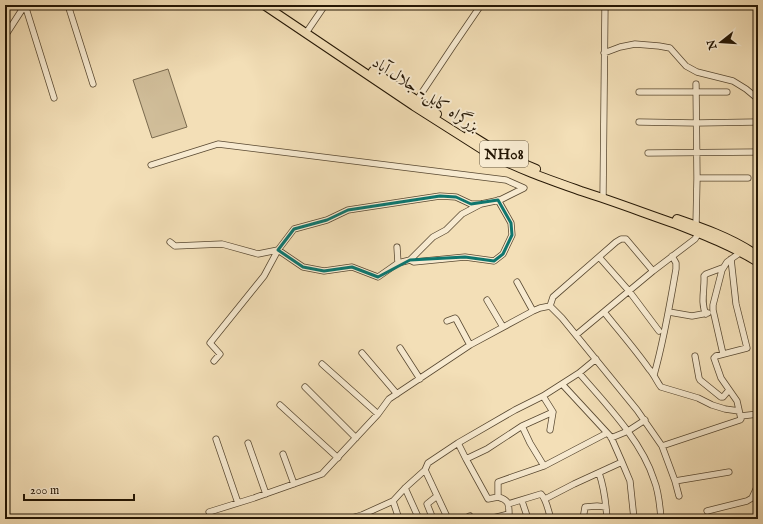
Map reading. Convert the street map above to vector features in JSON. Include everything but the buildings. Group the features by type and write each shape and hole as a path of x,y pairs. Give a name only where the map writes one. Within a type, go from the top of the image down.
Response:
{"highway":[{"name":"بزرگراه کابل- جلال آباد","path":"264,5 308,31 486,145 505,155 603,196 700,233 741,252 758,262"},
{"name":"بزرگراه کابل- جلال آباد","path":"274,5 414,106 488,153 539,176 696,225 739,244 758,256"}],"street":[{"path":"5,36 25,5 54,98"},
{"path":"68,5 92,84"},
{"path":"308,31 325,5"},
{"path":"417,100 481,5"},
{"path":"603,196 605,5"},
{"path":"604,53 620,47 635,44 670,48 686,66 697,72 734,81 757,97"},
{"path":"696,84 696,225"},
{"path":"639,92 726,92"},
{"path":"639,122 756,122"},
{"path":"151,165 218,144 506,180 524,188 498,200 481,204 471,204 456,197 440,196 348,210 327,220 294,229 278,250 264,276 210,343 220,354 214,361"},
{"path":"648,153 758,152"},
{"path":"697,178 748,178"},
{"path":"410,260 414,262 465,257 494,261 503,254 512,235 511,223 498,200"},
{"path":"170,242 175,246 222,244 258,254 278,250 303,267 324,271 352,267 378,277 398,264 410,260 433,237 446,230 462,214 481,204"},
{"path":"576,335 700,233"},
{"path":"550,306 553,297 619,240 625,239 653,271"},
{"path":"397,247 398,264"},
{"path":"706,314 703,298 705,283 704,276 722,268 741,252"},
{"path":"654,375 669,312 676,269 676,263 672,256"},
{"path":"599,257 629,291 659,331"},
{"path":"662,446 740,420 740,414 736,401 721,378 714,358 716,356 747,348 736,304 731,259"},
{"path":"722,268 713,305 723,354"},
{"path":"517,282 533,311"},
{"path":"487,300 503,327"},
{"path":"210,512 322,474 378,414 389,399 470,345 533,311 550,306"},
{"path":"550,306 596,359 644,420 662,446 679,496"},
{"path":"604,312 626,338 654,375 661,387 698,398 712,405 740,414 758,414"},
{"path":"669,312 692,316 714,312"},
{"path":"447,321 456,319 470,345"},
{"path":"400,348 420,379"},
{"path":"362,353 397,394"},
{"path":"695,356 700,380 721,397 723,397 729,390"},
{"path":"348,519 362,515 393,501 425,470 428,463 458,443 515,410 543,396 579,373 596,359"},
{"path":"322,364 378,414"},
{"path":"579,373 628,431 647,462 658,492 661,519"},
{"path":"562,384 611,438 630,481 634,519"},
{"path":"305,387 356,438"},
{"path":"543,396 553,412 550,430"},
{"path":"280,405 338,458"},
{"path":"466,459 487,449 522,426 553,412"},
{"path":"611,438 628,431 644,420"},
{"path":"522,426 544,466"},
{"path":"498,497 498,482 544,466 607,433"},
{"path":"216,439 238,503"},
{"path":"248,442 266,494"},
{"path":"458,443 488,499 498,497 507,501 509,514 489,519"},
{"path":"283,454 294,484"},
{"path":"545,499 622,462"},
{"path":"425,470 448,519"},
{"path":"675,481 729,472"},
{"path":"599,473 606,506 607,519"},
{"path":"707,511 747,501 752,498 758,485"},
{"path":"405,488 419,519"},
{"path":"508,504 541,494 545,499 551,519"},
{"path":"432,519 427,504 437,496"},
{"path":"393,501 399,519"},
{"path":"522,501 528,519"},
{"path":"583,519 585,507 606,506"},
{"path":"464,519 470,516"}],"highlighted area":[{"path":"440,196 456,197 471,204 498,200 511,223 512,235 503,254 494,261 465,257 410,260 378,277 352,267 324,271 303,267 278,250 294,229 327,220 348,210"}],"shaded area":[{"path":"168,69 187,127 152,138 133,80"}]}
